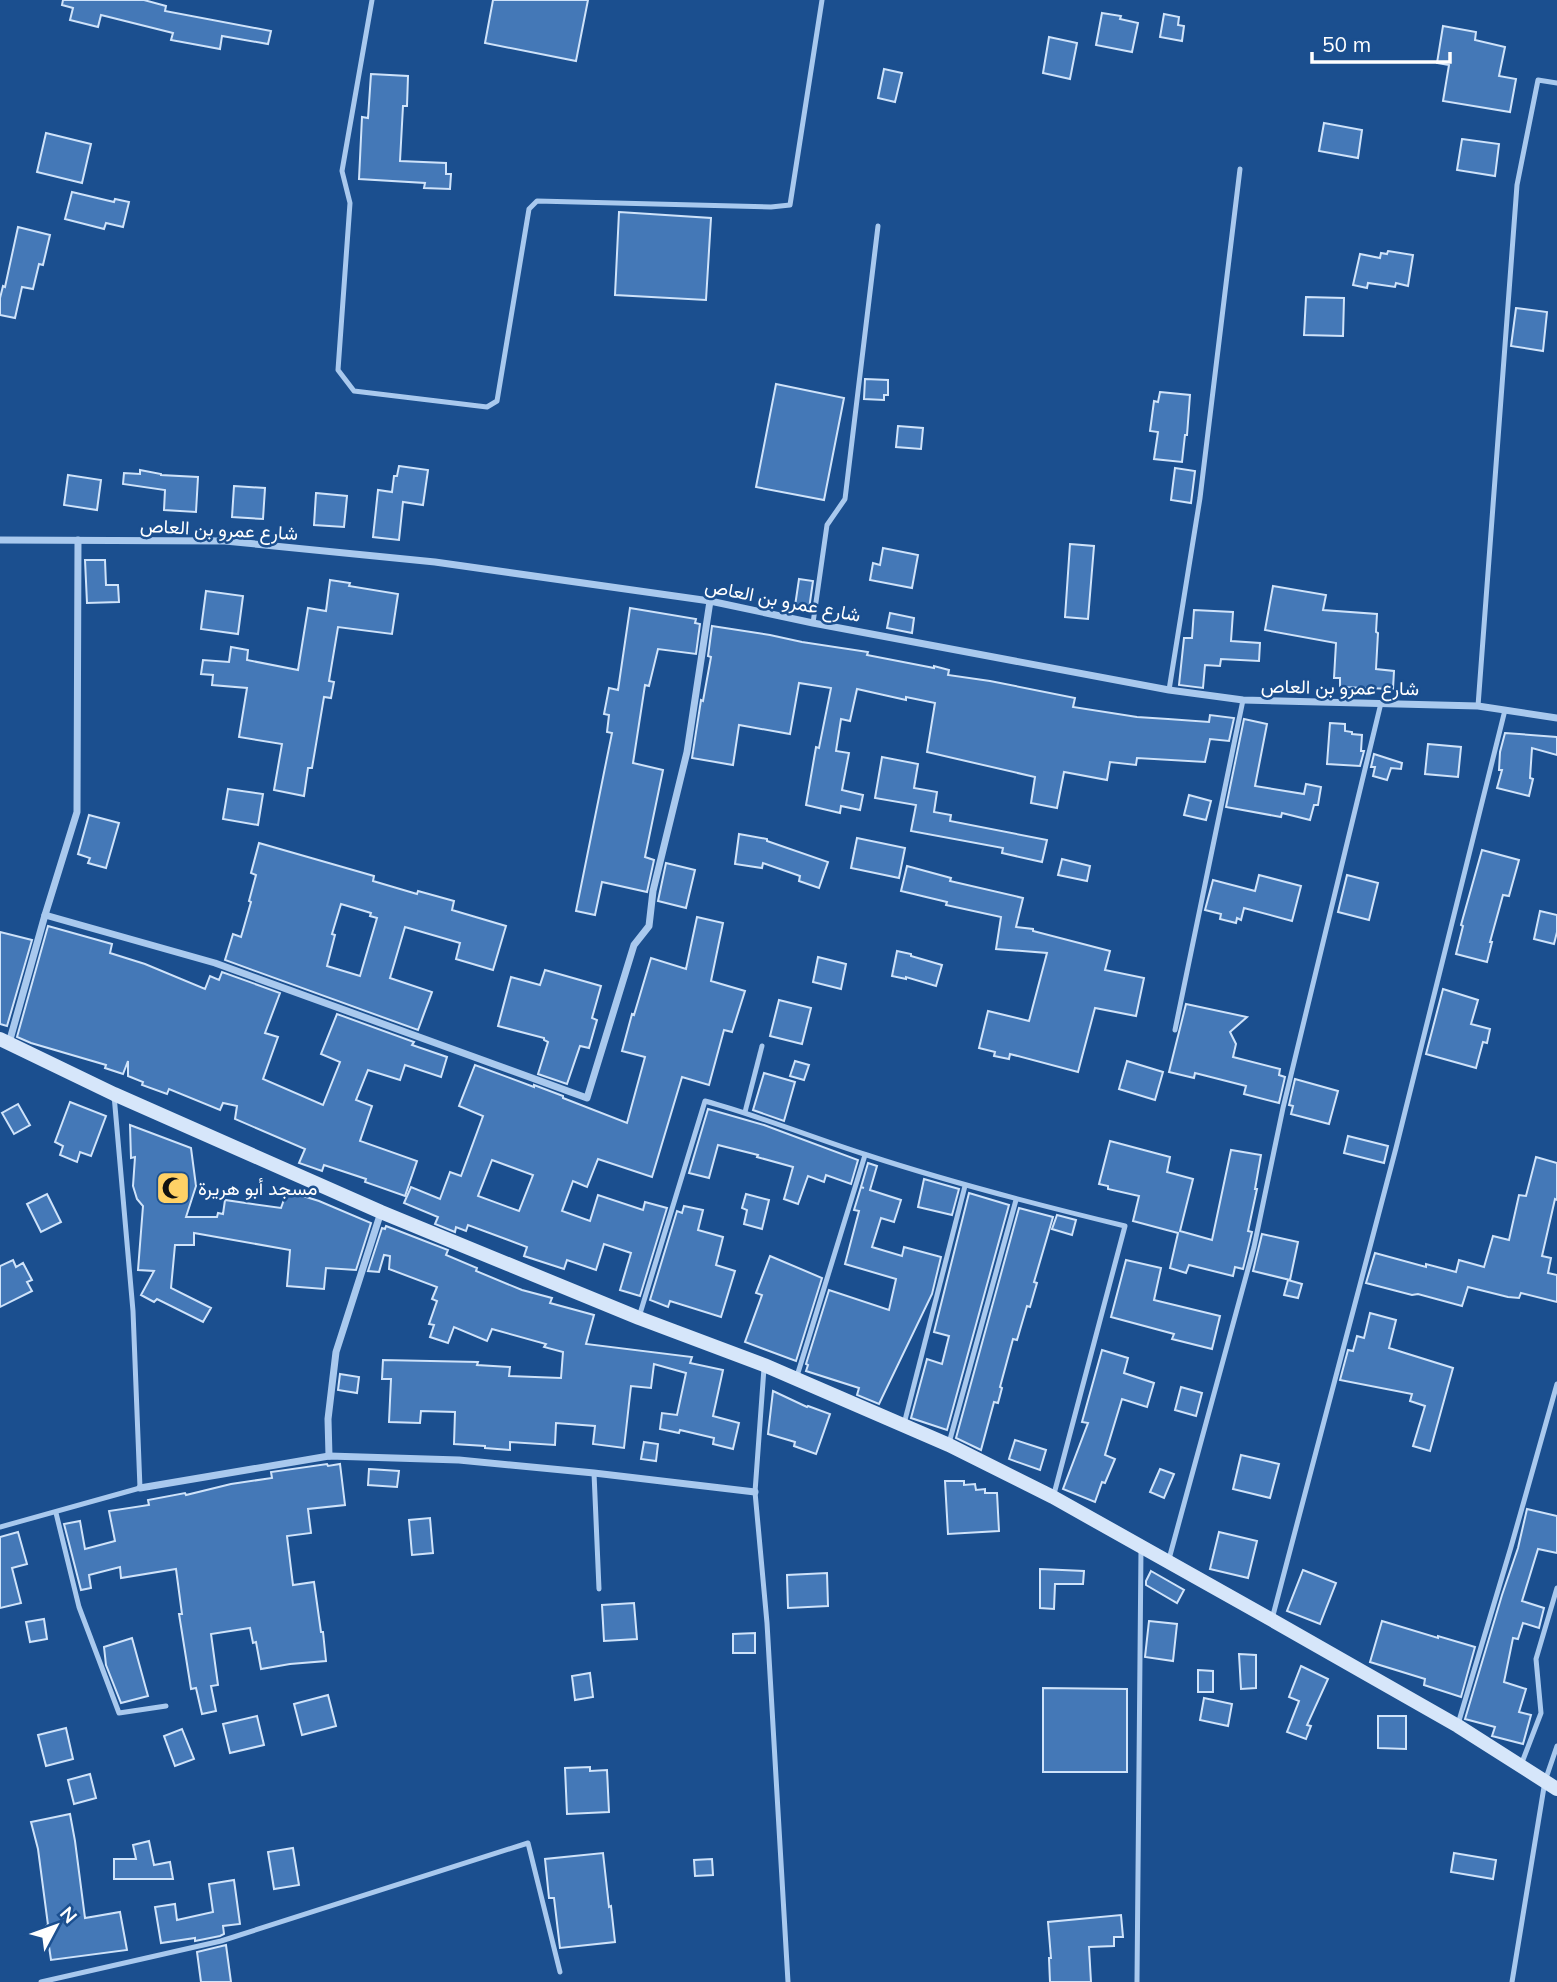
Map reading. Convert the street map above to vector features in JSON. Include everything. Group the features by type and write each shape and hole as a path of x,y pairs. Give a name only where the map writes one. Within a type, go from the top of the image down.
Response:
{"street":[{"name":"شارع عمرو بن العاص","path":"0,540 225,541 435,562 710,601 1169,690 1243,700 1478,706 1557,718"},
{"path":"78,540 77,812 5,1041 114,1094 381,1212 639,1318 796,1378 949,1445 1053,1497 1272,1620 1458,1726 1551,1785"},
{"path":"45,915 215,963 587,1098 635,946 649,926 653,891 687,752 710,601"},
{"path":"329,1456 328,1419 336,1352 381,1212"},
{"path":"140,1488 329,1456 459,1460 755,1492"}],"lane":[{"path":"372,0 342,170 350,203 338,370 354,391 488,407 497,401 529,209 537,201 790,205 822,0"},
{"path":"1478,706 1517,185 1538,80 1557,83"},
{"path":"1169,690 1200,498 1240,169"},
{"path":"813,623 827,525 845,499 878,226"},
{"path":"1175,1030 1243,700"},
{"path":"1168,1563 1254,1247 1283,1108 1381,703"},
{"path":"1272,1620 1396,1148 1505,710"},
{"path":"745,1112 762,1046"},
{"path":"0,1528 140,1488 133,1311 114,1094"},
{"path":"639,1318 705,1101 965,1186 1125,1226 1053,1497"},
{"path":"796,1378 865,1155"},
{"path":"904,1425 965,1186"},
{"path":"949,1445 1016,1200"},
{"path":"764,1365 755,1492 767,1623 788,1982"},
{"path":"1458,1726 1557,1384"},
{"path":"594,1473 599,1589"},
{"path":"56,1513 79,1607 119,1713 166,1706"},
{"path":"1137,1982 1141,1548"},
{"path":"1521,1765 1541,1713 1536,1659 1557,1588"},
{"path":"1513,1982 1557,1746"},
{"path":"41,1982 220,1941 528,1843 560,1972"}],"building":[{"path":"63,0 144,0 166,6 165,11 271,31 268,44 222,36 220,49 171,40 173,33 101,15 98,27 70,20 73,8 62,5"},
{"path":"493,0 588,0 576,61 485,43"},
{"path":"1102,13 1121,16 1120,19 1138,23 1132,52 1096,45"},
{"path":"1164,14 1179,17 1178,25 1184,26 1182,41 1160,37"},
{"path":"1443,26 1476,32 1475,40 1505,47 1499,76 1516,79 1510,112 1443,101 1449,65 1437,63"},
{"path":"1049,37 1077,43 1070,79 1043,73"},
{"path":"884,69 902,73 895,102 878,98"},
{"path":"371,74 408,76 407,106 403,106 400,161 446,163 446,174 451,174 450,189 424,188 425,183 359,179 362,117 368,118"},
{"path":"1324,123 1362,130 1358,158 1319,151"},
{"path":"46,133 91,144 82,183 37,172"},
{"path":"1462,139 1499,144 1495,176 1457,170"},
{"path":"72,192 114,202 115,199 129,202 123,227 106,223 104,229 65,219"},
{"path":"619,212 711,218 706,300 615,295"},
{"path":"18,227 50,235 43,265 39,264 33,289 22,287 15,318 0,315 0,298 3,286 5,287"},
{"path":"1388,251 1413,255 1408,286 1396,283 1395,287 1368,283 1367,288 1353,285 1360,254 1380,258 1381,253 1387,254"},
{"path":"1306,297 1344,298 1343,336 1304,335"},
{"path":"1516,308 1547,312 1543,351 1511,346"},
{"path":"865,379 888,380 888,395 884,395 884,400 864,399"},
{"path":"776,384 844,398 824,500 756,487"},
{"path":"1160,392 1190,395 1182,462 1154,459 1158,432 1150,431 1154,401 1158,402"},
{"path":"898,426 923,428 921,449 896,447"},
{"path":"399,466 428,470 423,505 403,502 399,540 373,537 378,490 392,492 394,476 397,476"},
{"path":"1175,468 1195,471 1191,503 1171,500"},
{"path":"140,470 161,475 198,477 196,512 164,510 165,490 123,484 124,473 140,474"},
{"path":"68,475 101,480 97,510 64,505"},
{"path":"234,486 265,488 263,519 232,517"},
{"path":"316,493 347,496 344,527 314,525"},
{"path":"1070,544 1094,546 1088,619 1065,617"},
{"path":"883,548 918,555 912,588 870,580 873,563 880,565"},
{"path":"85,560 105,560 106,585 118,585 119,602 87,603"},
{"path":"799,579 813,581 809,609 795,606"},
{"path":"330,580 398,594 392,634 338,627 329,681 334,682 331,698 324,697 312,768 308,768 304,796 274,790 282,744 239,737 247,688 212,685 213,675 201,674 203,660 229,662 231,647 248,650 247,660 298,670 308,608 326,611"},
{"path":"1273,586 1326,595 1323,610 1377,614 1376,669 1394,671 1393,689 1340,687 1340,678 1334,678 1336,643 1265,630"},
{"path":"206,591 243,596 238,634 201,629"},
{"path":"630,608 696,619 695,623 700,624 696,654 658,649 649,686 645,685 633,763 663,770 645,857 654,860 647,892 602,882 595,915 576,911 612,733 607,732 609,715 604,714 609,688 618,690"},
{"path":"1194,610 1233,612 1231,641 1260,643 1259,661 1221,659 1220,666 1205,665 1203,688 1179,685 1184,638 1192,638"},
{"path":"890,613 914,618 912,633 887,628"},
{"path":"712,626 934,666 949,670 948,675 1075,698 1073,707 1137,717 1209,722 1210,715 1234,718 1229,741 1210,739 1205,762 1137,758 1136,765 1110,762 1107,780 1064,772 1057,808 1031,803 1035,777 927,752 935,703 906,697 906,700 857,689 850,721 841,719 836,751 849,753 842,790 863,795 860,810 841,806 840,813 806,805 816,747 819,748 831,688 799,683 790,734 739,725 733,765 692,758 711,657 708,656"},
{"path":"1244,719 1267,724 1255,786 1304,794 1306,784 1321,787 1318,805 1314,805 1310,820 1282,813 1281,817 1226,807"},
{"path":"1330,723 1345,724 1345,731 1362,735 1361,751 1364,751 1360,766 1327,764"},
{"path":"1505,733 1557,737 1557,755 1532,748 1530,778 1533,779 1529,796 1497,788 1502,770 1499,770 1500,752"},
{"path":"1428,744 1461,747 1458,777 1425,774"},
{"path":"1374,754 1402,763 1401,769 1391,768 1387,780 1373,776 1375,767 1371,767"},
{"path":"882,757 918,764 914,788 937,792 934,812 951,815 950,821 1047,840 1042,862 1002,853 1003,848 911,831 916,805 875,798"},
{"path":"228,789 263,794 258,825 223,819"},
{"path":"1189,795 1211,801 1206,820 1184,815"},
{"path":"89,815 119,823 106,868 88,863 90,858 78,854"},
{"path":"739,834 767,839 828,862 819,888 799,881 800,876 763,863 762,868 735,864"},
{"path":"857,838 905,848 899,878 851,868"},
{"path":"259,843 374,876 373,881 454,901 452,910 506,926 493,970 456,959 460,943 405,927 390,978 432,992 418,1030 225,960 233,934 241,937 256,875 251,873","holes":["341,904 371,913 370,916 377,918 360,976 327,966 335,935 332,934"]},
{"path":"1482,850 1519,860 1509,896 1503,895 1487,962 1456,954 1463,926 1461,925"},
{"path":"1062,859 1090,866 1087,881 1058,875"},
{"path":"666,863 695,870 686,908 658,901"},
{"path":"907,866 951,878 950,881 1023,898 1016,927 1033,929 1110,951 1105,970 1144,978 1136,1016 1095,1008 1078,1072 1010,1054 1009,1059 994,1056 995,1052 979,1048 988,1011 1029,1021 1047,953 996,949 1001,917 946,905 947,902 901,891"},
{"path":"1259,875 1301,886 1292,921 1244,908 1241,920 1237,918 1236,923 1220,919 1221,914 1205,910 1213,880 1255,891"},
{"path":"1347,875 1378,883 1369,920 1338,912"},
{"path":"1540,911 1557,915 1554,944 1534,939"},
{"path":"697,917 723,923 711,981 745,991 732,1032 724,1030 709,1085 682,1077 652,1177 598,1159 587,1187 573,1181 562,1211 590,1221 598,1195 643,1210 645,1202 667,1208 640,1296 620,1290 631,1253 604,1244 596,1270 567,1260 564,1269 524,1256 527,1247 468,1225 466,1231 456,1227 455,1232 435,1224 438,1217 404,1203 411,1187 440,1199 450,1172 461,1176 483,1116 459,1106 475,1065 563,1096 627,1123 645,1057 622,1051 651,958 686,969","holes":["492,1160 533,1175 519,1211 478,1196"]},
{"path":"48,926 112,944 110,953 145,964 205,989 210,976 219,980 222,972 280,993 265,1033 278,1037 263,1079 323,1105 340,1062 321,1054 337,1014 447,1057 441,1077 405,1065 400,1080 368,1070 356,1100 372,1106 360,1141 417,1161 405,1196 324,1165 322,1171 299,1163 305,1149 235,1119 237,1106 223,1103 220,1110 169,1089 167,1094 142,1085 143,1082 128,1076 128,1061 123,1074 105,1068 106,1065 17,1037"},
{"path":"0,932 32,940 7,1026 0,1024"},
{"path":"897,951 942,965 936,986 906,977 892,976"},
{"path":"818,957 846,964 841,989 813,982"},
{"path":"545,970 601,986 592,1018 597,1020 589,1048 580,1046 567,1084 538,1074 548,1042 544,1038 498,1026 511,977 540,985"},
{"path":"1443,989 1478,1000 1471,1024 1490,1029 1487,1043 1483,1042 1476,1068 1426,1054"},
{"path":"779,1000 811,1008 802,1044 770,1036"},
{"path":"1186,1004 1247,1017 1230,1032 1236,1044 1233,1057 1280,1069 1279,1075 1285,1077 1279,1103 1244,1094 1246,1086 1195,1073 1194,1078 1169,1072"},
{"path":"795,1061 809,1065 804,1080 790,1076"},
{"path":"1127,1061 1163,1072 1155,1100 1119,1089"},
{"path":"764,1073 795,1082 784,1121 753,1110"},
{"path":"1295,1079 1338,1091 1329,1124 1291,1114 1293,1106 1289,1105"},
{"path":"70,1102 106,1116 91,1156 80,1152 77,1162 60,1155 63,1146 55,1142"},
{"path":"18,1104 30,1125 14,1134 2,1113"},
{"path":"708,1109 764,1125 858,1160 851,1184 826,1175 824,1182 808,1176 798,1204 784,1199 793,1167 718,1145 709,1178 689,1173"},
{"path":"130,1125 191,1148 196,1186 186,1217 217,1217 218,1213 223,1214 225,1200 281,1208 287,1191 371,1223 356,1270 326,1268 324,1289 287,1286 290,1250 194,1233 194,1245 175,1245 171,1288 211,1308 203,1322 157,1299 154,1302 141,1295 154,1271 138,1270 143,1206 137,1199 133,1186 135,1157 131,1158"},
{"path":"1348,1136 1388,1146 1384,1163 1344,1153"},
{"path":"1110,1141 1170,1157 1167,1172 1193,1179 1180,1231 1212,1240 1231,1150 1261,1155 1248,1231 1252,1232 1243,1269 1235,1267 1233,1276 1189,1265 1186,1273 1170,1268 1178,1233 1133,1221 1139,1196 1108,1189 1108,1186 1099,1184"},
{"path":"1536,1157 1557,1163 1557,1200 1555,1199 1542,1256 1551,1258 1548,1273 1557,1275 1557,1302 1521,1293 1519,1298 1508,1297 1468,1287 1462,1306 1366,1283 1375,1253 1456,1272 1459,1260 1484,1267 1493,1236 1509,1240 1519,1195 1526,1196"},
{"path":"868,1163 877,1166 870,1190 901,1200 894,1222 881,1218 872,1247 902,1256 904,1247 941,1257 932,1294 879,1404 857,1395 859,1388 806,1371 829,1290 889,1310 896,1279 845,1264 859,1211 854,1210"},
{"path":"924,1179 959,1189 952,1215 918,1207"},
{"path":"969,1193 1009,1205 947,1430 911,1418 927,1359 942,1364 949,1336 934,1332"},
{"path":"47,1194 61,1222 41,1232 27,1204"},
{"path":"746,1194 769,1200 762,1229 744,1224 747,1210 742,1208"},
{"path":"684,1206 703,1210 698,1230 723,1237 716,1265 735,1271 721,1317 670,1301 668,1307 650,1300 677,1211 682,1213"},
{"path":"1019,1208 1053,1217 1034,1282 1037,1283 1030,1307 1027,1306 1017,1340 1013,1339 998,1403 994,1402 981,1450 956,1438"},
{"path":"1057,1215 1076,1220 1072,1235 1052,1229"},
{"path":"386,1226 448,1250 446,1255 477,1268 476,1271 522,1290 552,1298 550,1303 594,1315 586,1344 692,1357 690,1363 723,1370 713,1416 739,1423 733,1449 713,1444 714,1438 680,1430 679,1433 660,1429 662,1413 677,1415 686,1373 654,1364 651,1388 631,1386 624,1448 593,1444 595,1426 556,1423 555,1445 510,1442 510,1450 454,1444 455,1412 421,1411 420,1423 389,1422 391,1379 382,1379 383,1360 478,1362 477,1365 510,1367 509,1376 561,1378 563,1352 544,1347 546,1344 492,1329 487,1341 454,1327 448,1343 430,1337 434,1325 429,1324 437,1301 432,1299 437,1287 389,1269 390,1256 384,1255 379,1272 368,1271 382,1228 385,1229"},
{"path":"1262,1234 1298,1242 1290,1280 1253,1271"},
{"path":"770,1256 822,1278 796,1361 745,1342 762,1295 756,1293"},
{"path":"13,1260 16,1267 23,1263 32,1280 27,1282 32,1291 0,1307 0,1266"},
{"path":"1126,1260 1161,1268 1154,1300 1220,1316 1212,1349 1172,1339 1174,1334 1111,1317"},
{"path":"1288,1280 1302,1284 1298,1298 1284,1295"},
{"path":"1370,1313 1396,1320 1389,1348 1453,1368 1430,1451 1413,1446 1425,1406 1410,1401 1412,1394 1340,1380 1348,1350 1353,1351 1357,1336 1364,1338"},
{"path":"1102,1350 1128,1358 1124,1373 1154,1383 1147,1407 1122,1399 1105,1455 1115,1459 1095,1502 1063,1489 1088,1423 1082,1422"},
{"path":"340,1374 359,1377 357,1393 338,1390"},
{"path":"1181,1387 1202,1393 1196,1416 1175,1410"},
{"path":"773,1391 807,1407 830,1414 816,1454 794,1446 795,1442 768,1434"},
{"path":"1015,1440 1046,1450 1040,1470 1009,1459"},
{"path":"644,1442 658,1444 656,1461 641,1459"},
{"path":"1241,1455 1279,1464 1270,1498 1233,1489"},
{"path":"340,1464 345,1505 308,1509 311,1533 287,1536 293,1585 314,1582 326,1661 261,1669 256,1642 253,1643 250,1628 211,1634 218,1685 211,1686 216,1711 202,1714 196,1688 191,1689 179,1614 182,1614 176,1569 121,1578 120,1567 89,1575 91,1588 81,1590 64,1524 80,1521 85,1549 115,1541 109,1511 149,1505 148,1500 272,1478 271,1472"},
{"path":"369,1469 399,1471 397,1487 368,1485"},
{"path":"1160,1469 1174,1474 1164,1498 1150,1492"},
{"path":"945,1481 964,1481 964,1485 975,1484 976,1490 985,1489 985,1493 997,1493 999,1531 948,1534"},
{"path":"1527,1509 1557,1516 1557,1553 1538,1549 1522,1601 1544,1608 1539,1628 1523,1623 1518,1639 1513,1638 1504,1682 1526,1689 1519,1712 1531,1715 1523,1744 1492,1736 1495,1727 1465,1719 1518,1548"},
{"path":"430,1518 433,1553 412,1555 409,1520"},
{"path":"18,1532 27,1564 12,1568 21,1603 0,1608 0,1537"},
{"path":"1219,1532 1257,1541 1248,1578 1210,1569"},
{"path":"1040,1569 1084,1571 1083,1584 1055,1584 1054,1609 1040,1608"},
{"path":"1303,1570 1336,1583 1320,1624 1287,1611"},
{"path":"1151,1571 1184,1590 1177,1603 1146,1585"},
{"path":"827,1573 828,1606 788,1608 787,1575"},
{"path":"634,1603 637,1639 604,1641 602,1605"},
{"path":"44,1619 47,1639 30,1642 26,1622"},
{"path":"1149,1621 1177,1624 1173,1661 1145,1657"},
{"path":"1382,1621 1475,1647 1461,1697 1424,1685 1425,1679 1370,1662"},
{"path":"755,1633 755,1653 733,1653 733,1634"},
{"path":"132,1638 148,1696 121,1703 106,1665 104,1647"},
{"path":"1239,1654 1256,1655 1256,1688 1241,1689"},
{"path":"1301,1666 1328,1679 1307,1725 1311,1726 1306,1739 1287,1732 1299,1701 1289,1697"},
{"path":"1198,1670 1213,1671 1213,1692 1198,1692"},
{"path":"590,1673 593,1697 575,1700 572,1676"},
{"path":"1043,1688 1127,1689 1127,1772 1043,1772"},
{"path":"328,1695 336,1726 302,1735 294,1704"},
{"path":"1204,1698 1232,1704 1228,1726 1200,1720"},
{"path":"257,1716 264,1745 230,1753 223,1724"},
{"path":"1378,1716 1406,1716 1406,1749 1378,1748"},
{"path":"66,1728 73,1759 46,1766 38,1735"},
{"path":"182,1729 194,1759 175,1766 164,1736"},
{"path":"590,1767 590,1771 607,1770 609,1812 567,1814 565,1768"},
{"path":"90,1774 96,1798 74,1804 68,1780"},
{"path":"70,1814 85,1918 120,1912 127,1950 51,1960 38,1849 31,1822"},
{"path":"149,1841 154,1865 170,1862 173,1879 114,1879 114,1859 136,1859 133,1845"},
{"path":"293,1848 299,1885 274,1889 268,1852"},
{"path":"603,1853 615,1942 560,1948 554,1898 549,1898 545,1859"},
{"path":"1454,1853 1496,1860 1493,1879 1451,1872"},
{"path":"712,1859 713,1875 695,1876 694,1860"},
{"path":"234,1880 240,1924 223,1926 224,1934 220,1936 161,1943 155,1907 175,1904 177,1920 213,1912 209,1884"},
{"path":"1121,1915 1123,1937 1114,1937 1114,1946 1089,1947 1091,1982 1050,1982 1048,1922"},
{"path":"226,1945 231,1982 201,1982 197,1952"}],"place":[{"name":"مسجد أبو هريرة","path":"173,1188"}]}
